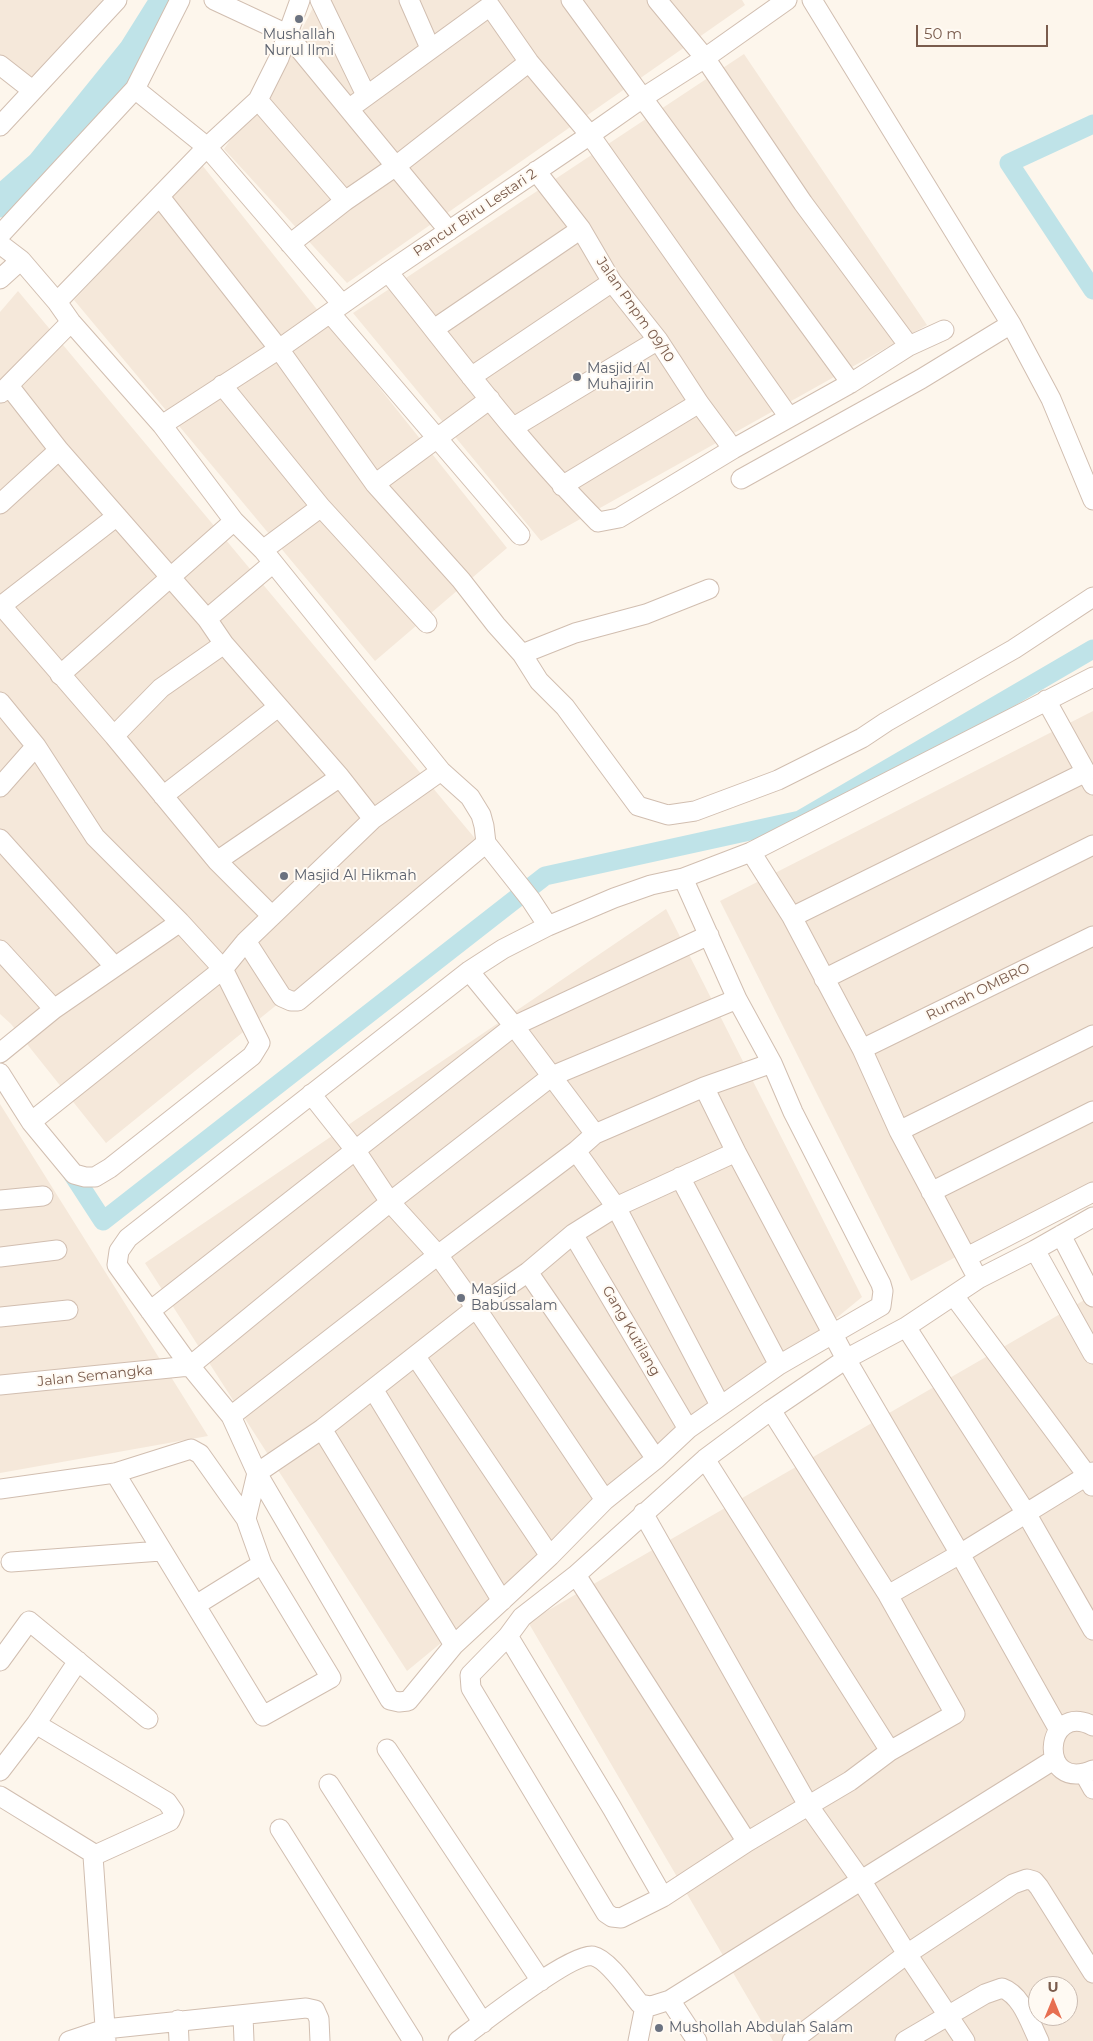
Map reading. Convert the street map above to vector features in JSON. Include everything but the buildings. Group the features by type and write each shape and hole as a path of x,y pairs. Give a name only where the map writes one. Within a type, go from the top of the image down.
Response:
{"street":[{"path":"0,126 117,0"},
{"path":"0,235 135,89 180,0"},
{"path":"214,0 287,34 350,108 449,231"},
{"path":"58,302 207,147 258,100 279,58 300,0"},
{"path":"320,0 366,95"},
{"path":"409,0 430,48"},
{"path":"571,0 644,97 851,383"},
{"path":"657,0 705,58 803,203 909,346"},
{"name":"Pancur Biru Lestari 2","path":"162,425 279,349 644,97 705,58 764,6 787,0"},
{"path":"812,0 1011,324 1051,399 1093,500"},
{"path":"350,108 489,3 529,62 590,135 789,417"},
{"path":"290,244 345,201 396,166 529,62"},
{"path":"0,65 32,90"},
{"path":"135,89 207,147 290,244 336,308 437,439 520,535"},
{"path":"258,100 345,201"},
{"name":"Jalan Pnpm 09/10","path":"536,171 581,229 612,282 658,340 699,403 733,449"},
{"path":"160,197 279,349 375,484 461,580 496,625 522,654 539,681 565,708 638,806 668,814 695,811 778,780 862,738 886,722 1014,649 1093,597"},
{"path":"434,329 581,229"},
{"path":"0,244 21,260 58,302 71,322 162,425 234,521 268,557 441,771 470,797 481,814 486,843 531,900 548,926"},
{"path":"0,279 21,260"},
{"path":"388,272 562,486 598,522 619,518 733,449 851,383 909,346 944,330"},
{"path":"472,377 612,282"},
{"path":"71,322 4,390 208,619 224,644 340,777 373,819"},
{"path":"741,479 913,383 1011,324"},
{"path":"514,427 658,340"},
{"path":"222,385 322,507 427,623"},
{"path":"375,484 490,399"},
{"path":"562,486 699,403"},
{"path":"0,504 59,450"},
{"path":"208,619 268,557 322,507"},
{"path":"116,516 1,605 114,736 217,861 272,916"},
{"path":"60,675 234,521"},
{"path":"522,654 575,633 646,614 709,589"},
{"path":"114,736 161,688 224,644"},
{"path":"683,878 737,999 772,1063 793,1112 881,1284 883,1291 881,1306 779,1364 688,1429 656,1459 605,1500 550,1556 454,1645 408,1701 390,1700 257,1473 231,1416 190,1366 117,1265 119,1251 128,1238 310,1094 469,971 503,950 548,926 651,885 683,878 751,852 1093,676"},
{"path":"792,917 1090,778 1046,700"},
{"path":"0,702 36,746 95,837 180,922 222,969 260,1043 252,1056 110,1168 95,1176 85,1177 74,1174 31,1122 0,1073"},
{"path":"163,796 278,707"},
{"path":"0,787 36,746"},
{"path":"31,1122 222,969 246,941 373,819 441,771"},
{"path":"217,861 340,777"},
{"path":"0,839 115,966"},
{"path":"246,941 282,997 291,1001 298,1001 486,843"},
{"path":"824,978 1093,845"},
{"path":"751,852 792,917 862,1049 899,1131 978,1279"},
{"path":"0,1053 54,1009 180,922"},
{"path":"150,1311 514,1026 709,935"},
{"name":"Rumah OMBRO","path":"862,1049 1093,936"},
{"path":"0,950 54,1009"},
{"path":"469,971 514,1026 595,1134"},
{"path":"190,1366 390,1202 552,1076 737,999"},
{"path":"899,1131 1093,1034"},
{"path":"231,1416 438,1255 576,1151 595,1134 704,1087 772,1063"},
{"path":"704,1087 832,1334 960,1554 1059,1730"},
{"path":"310,1094 356,1151 390,1202 438,1255 476,1308 605,1500"},
{"path":"931,1192 1093,1111"},
{"path":"576,1151 616,1207 720,1405"},
{"path":"246,1519 257,1473 322,1429 476,1308 528,1272 573,1234 616,1207 736,1152"},
{"path":"680,1177 779,1364"},
{"path":"967,1257 1093,1192"},
{"path":"0,1200 43,1196"},
{"path":"770,1410 888,1595 955,1714 890,1752 850,1781 747,1842 663,1897 621,1918 612,1917 606,1913 471,1688 470,1675 508,1636 522,1617 576,1575 705,1459 770,1410 846,1359 906,1327 978,1279 1035,1250 1093,1217"},
{"name":"Gang Kutilang","path":"573,1234 688,1429"},
{"path":"1060,1236 1093,1296"},
{"path":"0,1257 57,1250"},
{"path":"1035,1250 1093,1354"},
{"path":"528,1272 656,1459"},
{"path":"888,1595 960,1554 1026,1513 1091,1478 954,1296"},
{"path":"0,1316 68,1310"},
{"path":"906,1327 1026,1513 1093,1630"},
{"path":"416,1357 550,1556"},
{"name":"Jalan Semangka","path":"0,1385 190,1366"},
{"path":"373,1389 502,1601"},
{"path":"322,1429 454,1645"},
{"path":"0,1489 115,1473 191,1449 200,1454 246,1519 262,1564 331,1678 263,1716 115,1473"},
{"path":"705,1459 890,1752"},
{"path":"643,1513 808,1806 862,1880 907,1954 965,2041"},
{"path":"10,1562 161,1551"},
{"path":"196,1605 262,1564"},
{"path":"576,1575 747,1842"},
{"path":"0,1661 29,1621 148,1719"},
{"path":"508,1636 612,1808 663,1897"},
{"path":"0,1771 36,1724 78,1661"},
{"path":"1090,1777 1064,1770 1055,1759 1052,1744 1059,1730 1064,1726 1075,1722 1087,1723 1093,1726"},
{"path":"36,1724 167,1802 174,1812 170,1821 93,1856"},
{"path":"387,1749 541,1981"},
{"path":"458,2041 541,1981 581,1958 592,1956 601,1960 620,1979 640,2004 645,2006 670,2000 1055,1759"},
{"path":"329,1784 483,2022"},
{"path":"0,1796 91,1852 93,1856 106,2035"},
{"path":"280,1829 413,2041"},
{"path":"792,2041 907,1954 1013,1884 1026,1879 1034,1880 1039,1887 1093,1974"},
{"path":"905,2041 985,1994 1002,1988 1010,1991 1017,1998 1039,2041"},
{"path":"670,2000 697,2041"},
{"path":"638,2041 645,2006"},
{"path":"69,2041 178,2020 243,2016 306,2008 315,2010 318,2019 320,2041"},
{"path":"243,2016 244,2041"},
{"path":"178,2020 179,2041"}],"shaded area":[{"path":"0,0 101,0 104,2 32,82 0,57"},
{"path":"317,0 742,0 745,5 347,283 224,149 287,58"},
{"path":"744,54 927,325 541,541 353,313"},
{"path":"202,165 507,548 375,661 74,300"},
{"path":"18,291 478,842 106,1143 11,1024 0,1014 0,312"},
{"path":"1093,711 1093,1183 911,1281 720,901"},
{"path":"666,909 862,1297 407,1671 145,1263"},
{"path":"0,1104 208,1436 0,1473"},
{"path":"1093,1295 1093,2041 773,2041 528,1622"}],"waterway":[{"path":"0,202 41,166 134,51 166,0"},
{"path":"1093,124 1009,163 1093,290"},
{"path":"66,1164 103,1221 545,876 800,820 1093,649"}],"place":[{"name":"Mushallah Nurul Ilmi","path":"299,19"},
{"name":"Masjid Al Muhajirin","path":"577,377"},
{"name":"Masjid Al Hikmah","path":"284,876"},
{"name":"Masjid Babussalam","path":"461,1298"},
{"name":"Mushollah Abdulah Salam","path":"659,2028"}]}
